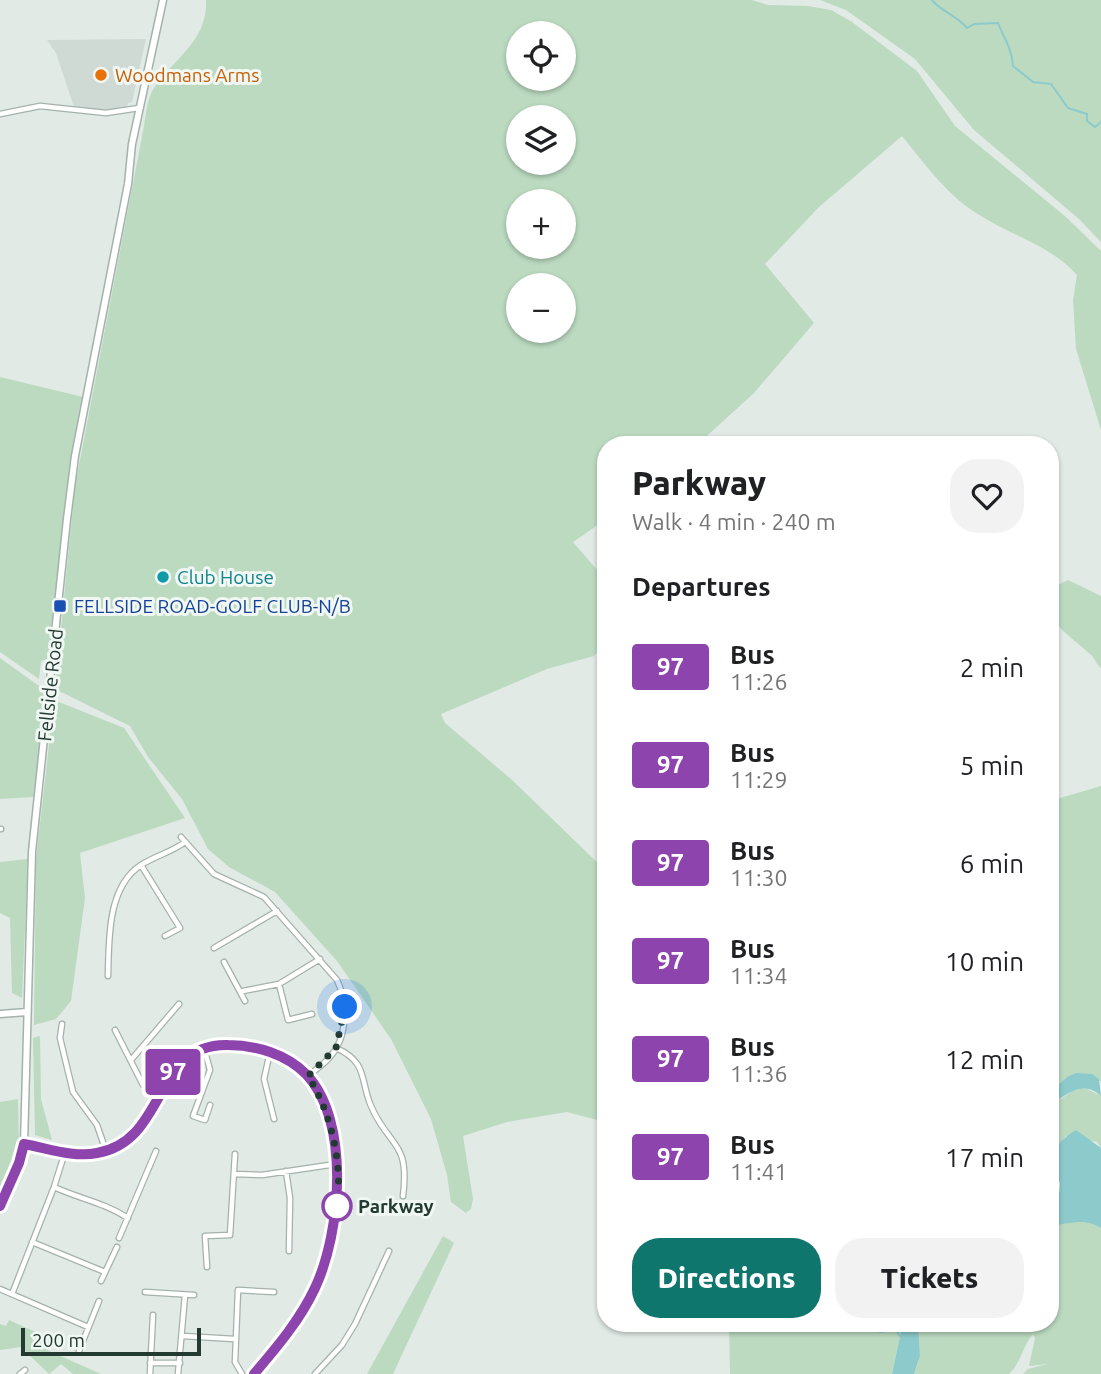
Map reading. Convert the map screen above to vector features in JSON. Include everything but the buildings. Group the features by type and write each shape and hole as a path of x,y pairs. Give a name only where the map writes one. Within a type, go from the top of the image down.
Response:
{"street":[{"name":"Fellside Road","path":"0,1206 19,1163 24,1144 32,852 73,469 126,195 139,108 163,0"},
{"path":"0,114 40,106 106,113 139,108"},
{"path":"108,976 109,940 118,891 141,865 183,840 214,874 264,897 320,959 343,993 344,1023 336,1048 308,1076"},
{"path":"141,865 180,928 165,936"},
{"path":"214,948 277,911"},
{"path":"243,991 278,984 320,959"},
{"path":"224,962 243,991 245,1001"},
{"path":"278,984 288,1020 312,1014"},
{"path":"131,1060 179,1004"},
{"path":"0,1014 27,1012"},
{"path":"62,1024 60,1038 73,1091 97,1125 106,1152"},
{"path":"115,1030 143,1084 160,1094"},
{"path":"24,1144 65,1152 106,1152 133,1137 146,1123 160,1094 181,1062 204,1048 228,1045 270,1052 287,1059 308,1076 324,1107 336,1164 337,1214 322,1271 293,1327 254,1374"},
{"path":"204,1048 210,1070 193,1116 205,1120 210,1105"},
{"path":"336,1048 348,1053 361,1069 370,1105 402,1155 406,1173 403,1196"},
{"path":"270,1052 264,1079 274,1119"},
{"path":"119,1238 156,1151"},
{"path":"12,1294 65,1152"},
{"path":"207,1267 205,1236 230,1235 235,1154"},
{"path":"234,1174 336,1164"},
{"path":"286,1171 290,1198 289,1251"},
{"path":"54,1187 79,1199 105,1204 128,1218"},
{"path":"32,1242 105,1272"},
{"path":"101,1281 117,1247"},
{"path":"315,1374 342,1345 355,1324 389,1251"},
{"path":"0,1289 88,1327"},
{"path":"242,1374 236,1366 234,1339 238,1290 274,1292"},
{"path":"145,1292 194,1295"},
{"path":"178,1374 185,1295"},
{"path":"79,1351 99,1301"},
{"path":"150,1374 153,1315"},
{"path":"183,1336 234,1339"},
{"path":"150,1363 180,1363"}],"shaded area":[{"name":"Woodmans Arms","path":"146,39 132,102 128,103 127,108 114,111 74,107 56,53 47,40"}],"green space":[{"path":"206,0 752,0 768,5 808,6 831,10 852,22 917,71 955,126 1066,217 1101,251 1101,430 1076,349 1073,300 1077,275 1056,256 969,208 938,179 902,136 819,207 765,264 814,323 754,393 707,436 597,436 597,526 573,542 597,570 597,652 594,656 547,669 441,714 445,723 511,779 597,862 597,1120 567,1112 507,1122 463,1136 473,1199 471,1209 466,1213 451,1202 447,1175 431,1119 391,1039 337,961 275,892 229,867 208,849 182,799 148,757 130,726 55,689 75,486 147,107 154,88 202,27"},
{"path":"820,0 1101,0 1101,242 1079,219 974,130 915,59 846,10"},
{"path":"0,377 83,397 75,435 47,659 41,661 39,679 0,652"},
{"path":"1068,580 1101,596 1101,668 1091,655 1059,626 1059,584"},
{"path":"0,658 46,691 34,797 0,799"},
{"path":"54,700 124,728 185,818 80,853 85,898 71,1001 56,1019 34,1025 36,860"},
{"path":"1101,786 1101,1081 1067,1077 1059,1084 1059,798"},
{"path":"28,859 22,998 12,993 10,918 0,913 0,862"},
{"path":"40,1036 41,1099 52,1140 35,1135 33,1038"},
{"path":"1085,1088 1101,1096 1101,1148 1097,1142 1066,1136 1059,1145 1059,1100 1072,1091"},
{"path":"18,1099 19,1149 0,1191 0,1102"},
{"path":"1092,1222 1101,1228 1101,1374 1023,1374 1028,1369 1048,1364 1029,1366 1035,1338 1033,1334 1009,1374 914,1374 920,1356 919,1332 1059,1332 1059,1224"},
{"path":"443,1236 454,1243 393,1374 367,1374"},
{"path":"9,1320 51,1339 47,1350 101,1374 73,1374 61,1364 49,1374 21,1347 0,1350 0,1324 6,1326"},
{"path":"729,1332 901,1332 892,1374 730,1374"}],"water":[{"path":"1076,1073 1092,1074 1099,1079 1101,1096 1094,1091 1081,1089 1068,1093 1059,1100 1059,1084"},
{"path":"1076,1130 1101,1148 1101,1228 1082,1222 1059,1225 1059,1144"},
{"path":"901,1332 919,1332 920,1356 914,1374 892,1374"}],"waterway":[{"path":"932,0 967,28 974,24 998,23 1013,66 1033,82 1051,84 1068,108 1087,114 1087,121 1095,127 1101,122"},
{"path":"897,1332 900,1336"}],"bus line":[{"name":"97","path":"0,1206 19,1163 24,1144 86,1154 116,1148 129,1141 146,1123 169,1078 188,1056 204,1048 236,1045 270,1052 287,1059 308,1076 324,1107 336,1164 337,1214 331,1244 315,1289 293,1327 254,1374"}],"place":[{"name":"Woodmans Arms","path":"101,75"},
{"name":"Club House","path":"163,577"},
{"name":"FELLSIDE ROAD-GOLF CLUB-N/B","path":"60,606"},
{"name":"Parkway","path":"337,1206"}],"route":[{"path":"337,1206 337,1173 329,1124 324,1107 308,1076 330,1058 336,1048 344,1023 345,1007"}]}
